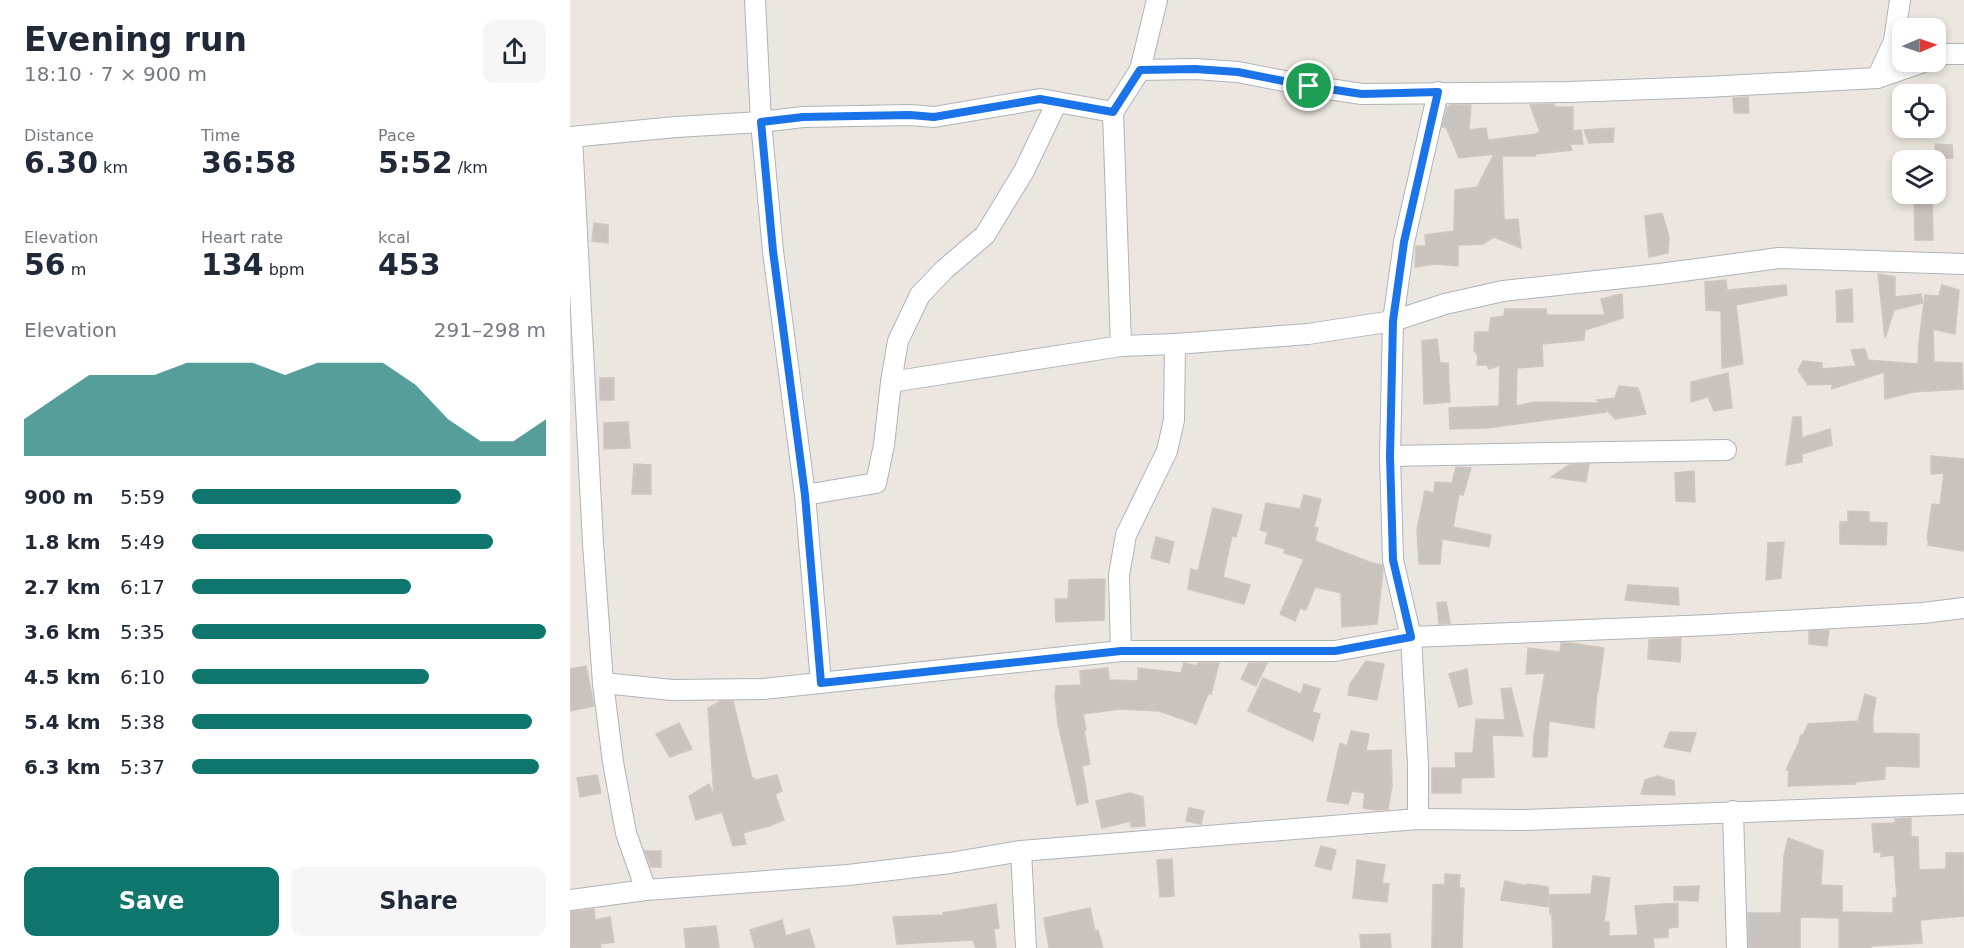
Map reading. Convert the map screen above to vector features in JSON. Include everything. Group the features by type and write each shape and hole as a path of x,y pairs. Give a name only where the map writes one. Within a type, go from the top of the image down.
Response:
{"street":[{"path":"755,0 761,122 773,251 805,495 821,683"},
{"path":"1121,346 1113,112 1140,70 1157,0"},
{"path":"1877,78 1894,41 1900,0"},
{"path":"1946,54 1964,54"},
{"path":"1140,70 1195,69 1238,72 1362,94 1569,92 1877,78 1894,72"},
{"path":"1418,819 1418,764 1411,637 1393,560 1390,456 1393,321 1404,242 1438,92"},
{"path":"646,890 626,832 613,762 603,683 571,137 803,117 910,115 934,117 1040,99 1113,112"},
{"path":"805,495 876,483 884,445 898,341 920,295 945,269 985,235 1024,171 1057,102"},
{"path":"891,382 1121,346 1308,334 1393,321 1445,304 1503,291 1779,258 1964,264"},
{"path":"1121,651 1119,574 1126,535 1167,451 1174,420 1175,344"},
{"path":"1390,456 1726,450"},
{"path":"603,683 672,690 763,689 1121,651 1335,651 1411,637 1710,625 1964,608"},
{"path":"570,900 646,890 848,875 950,863 1021,851 1418,819 1523,820 1964,804"},
{"path":"1733,811 1737,948"},
{"path":"1021,851 1026,948"}],"building":[{"path":"1748,97 1749,113 1734,113 1733,98"},
{"path":"1554,104 1554,107 1573,107 1573,131 1581,130 1583,144 1570,144 1572,150 1535,154 1535,156 1502,156 1504,220 1518,219 1521,248 1494,237 1483,244 1458,245 1458,266 1436,264 1415,267 1416,246 1426,246 1425,235 1454,231 1455,190 1477,187 1494,154 1459,158 1446,127 1442,127 1447,107 1471,105 1469,130 1486,128 1488,140 1537,134 1540,132 1530,105"},
{"path":"1614,128 1613,142 1589,143 1584,130"},
{"path":"1935,144 1952,145 1953,158 1946,158 1946,150 1935,150"},
{"path":"1914,204 1932,204 1933,240 1915,240"},
{"path":"1662,213 1669,237 1668,253 1649,257 1645,216"},
{"path":"594,223 608,225 608,243 592,241"},
{"path":"1878,274 1895,277 1895,297 1921,294 1923,303 1894,310 1885,338"},
{"path":"1726,280 1727,290 1786,285 1787,295 1736,305 1743,364 1722,368 1721,311 1706,310 1705,282"},
{"path":"1942,285 1959,290 1955,334 1933,329 1934,362 1962,363 1963,389 1913,392 1885,399 1884,372 1832,389 1832,384 1808,385 1798,370 1803,361 1822,363 1822,369 1856,366 1851,350 1865,349 1868,360 1918,364 1925,295 1939,296"},
{"path":"1852,289 1853,322 1837,322 1836,291"},
{"path":"1622,294 1623,318 1585,330 1584,340 1542,344 1543,366 1517,368 1516,406 1535,402 1600,403 1597,400 1615,398 1619,386 1638,388 1646,414 1615,419 1606,409 1606,412 1486,428 1450,429 1449,408 1499,406 1500,365 1489,369 1487,365 1477,365 1478,355 1474,351 1475,332 1489,332 1491,318 1504,316 1505,309 1546,309 1547,315 1605,315 1601,299"},
{"path":"1437,339 1440,363 1448,363 1450,402 1424,404 1422,341"},
{"path":"1728,373 1732,408 1714,411 1708,397 1691,402 1691,382"},
{"path":"600,378 614,378 614,400 600,400"},
{"path":"1793,417 1801,417 1802,438 1830,429 1832,445 1802,454 1802,462 1786,465"},
{"path":"628,422 630,448 604,449 604,423"},
{"path":"1931,456 1964,459 1964,551 1928,545 1932,504 1940,505 1944,473 1931,474"},
{"path":"634,464 651,465 651,494 632,494"},
{"path":"1589,464 1586,482 1551,477 1569,465"},
{"path":"1456,467 1471,468 1463,495 1459,494 1453,527 1491,535 1489,547 1442,539 1440,564 1419,564 1417,529 1425,491 1434,493 1435,482 1452,483"},
{"path":"1694,471 1695,502 1676,501 1675,473"},
{"path":"1304,495 1321,499 1314,527 1318,528 1315,541 1382,565 1377,624 1342,627 1341,593 1315,587 1306,610 1300,608 1295,621 1280,614 1304,559 1284,553 1285,549 1265,543 1268,532 1260,530 1266,503 1300,509"},
{"path":"1213,508 1242,515 1236,537 1232,536 1223,577 1250,585 1244,604 1188,589 1191,569 1198,571"},
{"path":"1848,511 1869,512 1869,522 1887,523 1886,545 1840,544 1840,522 1848,522"},
{"path":"1156,537 1174,542 1169,563 1151,558"},
{"path":"1784,542 1781,578 1766,580 1768,543"},
{"path":"1105,579 1104,620 1056,622 1055,599 1068,599 1069,580"},
{"path":"1628,585 1678,588 1679,605 1625,600"},
{"path":"1446,602 1450,623 1439,624 1437,603"},
{"path":"1829,630 1827,646 1809,644 1809,631"},
{"path":"1681,638 1680,662 1648,659 1649,640"},
{"path":"1561,643 1604,648 1594,728 1549,721 1547,757 1533,757 1534,735 1545,673 1526,674 1528,648 1560,652"},
{"path":"1366,661 1384,664 1377,700 1348,695 1350,684"},
{"path":"1184,663 1197,666 1198,663 1219,663 1211,694 1208,694 1196,724 1159,711 1120,709 1083,714 1090,764 1082,766 1088,802 1077,805 1058,724 1056,686 1081,685 1080,671 1108,668 1109,680 1138,681 1138,668 1181,673"},
{"path":"1249,663 1267,663 1256,686 1241,679"},
{"path":"586,666 594,706 570,711 570,669"},
{"path":"1467,669 1472,704 1459,707 1449,674"},
{"path":"1263,678 1301,694 1304,684 1320,689 1312,712 1320,714 1313,741 1248,711"},
{"path":"1511,688 1523,736 1492,735 1494,777 1461,778 1461,793 1432,793 1432,768 1456,768 1455,753 1473,753 1476,719 1505,720 1501,689"},
{"path":"1865,694 1876,698 1873,733 1919,734 1919,767 1885,766 1885,779 1855,782 1855,784 1788,786 1789,770 1786,770 1808,724 1858,721"},
{"path":"721,701 733,701 752,778 755,780 777,775 782,791 775,794 784,820 743,833 746,844 733,846 722,812 696,820 689,796 709,784 714,796 708,708"},
{"path":"679,723 692,749 670,757 656,734"},
{"path":"1351,731 1369,734 1366,751 1391,750 1392,786 1388,809 1363,808 1365,793 1352,791 1348,804 1327,801 1340,743 1347,746"},
{"path":"1670,732 1696,733 1690,752 1664,747"},
{"path":"597,775 601,793 580,797 577,778"},
{"path":"1657,776 1674,781 1675,795 1641,794 1645,780"},
{"path":"1130,793 1143,797 1145,826 1131,827 1131,821 1102,828 1096,801"},
{"path":"1189,808 1204,811 1201,824 1186,821"},
{"path":"1911,818 1911,837 1918,837 1919,870 1946,869 1946,853 1963,853 1964,916 1920,920 1922,943 1871,946 1871,948 1839,948 1839,918 1800,917 1800,948 1749,948 1748,913 1781,913 1784,856 1788,838 1823,851 1821,885 1842,886 1842,912 1893,913 1893,898 1897,898 1894,855 1881,857 1881,852 1874,852 1872,824 1895,823 1895,819"},
{"path":"1321,846 1336,850 1331,870 1315,866"},
{"path":"645,851 661,851 661,867 651,867"},
{"path":"1172,859 1174,896 1160,897 1157,860"},
{"path":"1357,860 1385,865 1382,883 1389,884 1387,902 1353,898"},
{"path":"1445,874 1460,875 1459,888 1464,888 1462,948 1432,948 1433,885 1445,884"},
{"path":"1593,876 1610,878 1604,922 1609,922 1609,936 1638,935 1635,906 1678,903 1678,927 1668,928 1668,937 1653,938 1654,948 1553,948 1549,895 1591,894"},
{"path":"1505,881 1527,886 1527,884 1548,887 1549,907 1501,900"},
{"path":"1699,886 1698,901 1674,900 1674,887"},
{"path":"996,904 999,928 994,929 996,948 976,948 973,940 897,944 893,917 943,915 943,913"},
{"path":"1090,908 1095,931 1098,930 1103,948 1049,948 1044,918"},
{"path":"594,909 595,920 610,917 614,942 600,944 601,948 570,948 570,912"},
{"path":"782,920 786,936 809,929 815,948 755,948 750,930"},
{"path":"716,926 719,948 686,948 684,929"},
{"path":"1390,934 1391,948 1361,948 1360,935"}],"route":[{"path":"1195,69 1238,72 1309,86 1362,94 1438,92 1404,242 1393,321 1390,456 1393,560 1411,637 1335,651 1121,651 821,683 805,495 773,251 761,122 803,117 910,115 934,117 1040,99 1113,112 1140,70 1195,69"}]}
